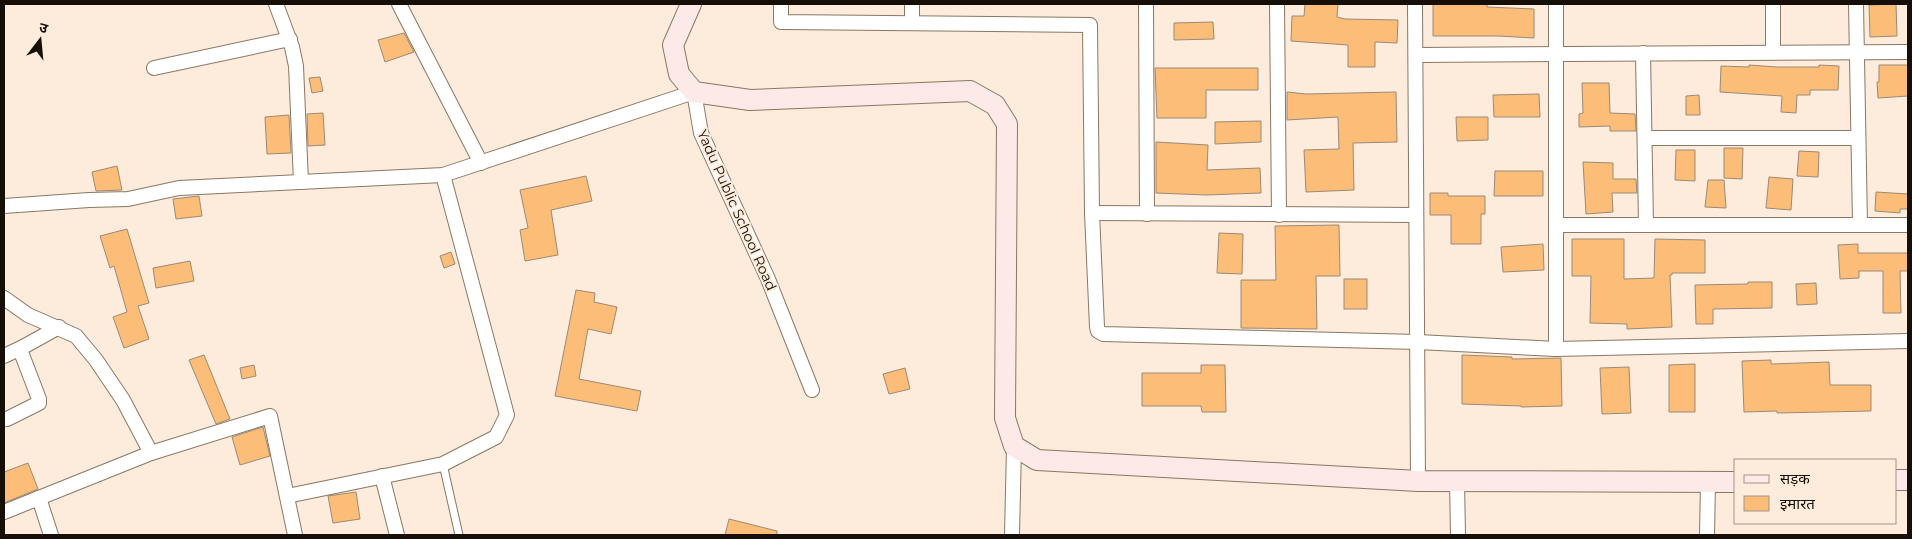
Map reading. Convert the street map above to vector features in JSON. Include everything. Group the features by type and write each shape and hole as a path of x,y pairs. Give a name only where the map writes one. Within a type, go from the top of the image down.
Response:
{"street":[{"path":"276,4 290,40 296,66 301,182"},
{"path":"399,4 481,163"},
{"name":"Yadu Public School Road","path":"690,4 673,44 679,74 694,92 701,133 768,279 812,390"},
{"path":"781,4 781,22 1090,25 1092,213 1097,326 1100,333 1418,342 1556,349 1908,341"},
{"path":"912,4 912,23"},
{"path":"1146,4 1147,214"},
{"path":"1277,4 1279,215"},
{"path":"1416,4 1418,481"},
{"path":"1556,4 1556,349"},
{"path":"1773,4 1773,52"},
{"path":"1856,4 1860,224"},
{"path":"154,68 290,40"},
{"path":"1416,54 1908,52"},
{"path":"1643,53 1646,225"},
{"path":"4,206 128,199 179,188 443,175 694,92 750,100 970,92 995,105 1007,124 1005,418 1014,446 1012,535"},
{"path":"1644,138 1858,138"},
{"path":"287,496 443,464 496,438 507,415 443,175"},
{"path":"1092,213 1416,216"},
{"path":"1556,225 1908,225"},
{"path":"4,298 28,315 76,336 96,360 123,400 151,453"},
{"path":"4,356 59,327"},
{"path":"7,419 39,403 21,352 23,347"},
{"path":"4,512 151,453 270,416 295,535"},
{"path":"1014,446 1037,460 1418,481 1734,482"},
{"path":"382,476 398,535"},
{"path":"1457,481 1458,535"},
{"path":"1707,535 1708,483"},
{"path":"39,498 51,535"}],"lane":[{"path":"443,464 459,535"}],"building":[{"path":"1305,4 1338,4 1337,17 1345,19 1398,20 1397,43 1375,42 1375,67 1348,67 1348,45 1291,41 1292,16 1304,16"},
{"path":"1433,4 1487,4 1487,7 1534,9 1534,38 1433,36"},
{"path":"1896,4 1897,36 1870,37 1869,5"},
{"path":"1213,22 1214,39 1174,40 1174,23"},
{"path":"404,33 414,52 385,62 378,40"},
{"path":"1749,65 1777,67 1839,66 1838,90 1810,90 1810,95 1797,95 1796,113 1781,112 1782,96 1720,92 1721,66 1749,67"},
{"path":"1879,65 1908,65 1908,96 1878,98"},
{"path":"1155,68 1258,68 1258,90 1206,90 1206,118 1157,118"},
{"path":"320,77 323,91 312,93 309,78"},
{"path":"1582,83 1609,83 1610,113 1635,114 1636,131 1610,131 1610,126 1579,127 1579,114 1583,113"},
{"path":"1287,92 1306,94 1396,92 1397,142 1353,143 1354,190 1306,192 1304,150 1339,149 1338,117 1287,120"},
{"path":"1539,94 1540,117 1494,117 1493,95"},
{"path":"1699,95 1700,115 1686,115 1686,96"},
{"path":"323,113 325,145 308,146 307,114"},
{"path":"289,115 291,153 267,154 265,117"},
{"path":"1456,117 1488,117 1488,140 1457,141"},
{"path":"1261,121 1261,142 1215,144 1215,122"},
{"path":"1156,142 1208,145 1207,170 1260,168 1261,193 1206,195 1156,193"},
{"path":"1724,148 1743,148 1742,179 1724,178"},
{"path":"1676,150 1695,150 1695,181 1675,180"},
{"path":"1799,151 1819,152 1818,177 1797,176"},
{"path":"1583,162 1613,163 1613,179 1636,179 1637,193 1612,193 1613,212 1586,214"},
{"path":"117,166 122,190 96,191 92,172"},
{"path":"1495,171 1543,171 1543,196 1494,196"},
{"path":"586,176 592,201 551,210 558,255 525,261 520,230 528,228 520,190"},
{"path":"1769,177 1793,179 1791,210 1766,208"},
{"path":"1708,180 1724,180 1726,208 1705,207"},
{"path":"1876,192 1908,194 1908,209 1900,209 1900,213 1875,211"},
{"path":"1430,193 1448,193 1448,196 1485,196 1485,214 1481,214 1481,244 1451,244 1451,215 1430,215"},
{"path":"199,196 202,216 176,219 173,199"},
{"path":"1339,225 1340,276 1316,276 1317,329 1241,328 1241,280 1276,280 1275,226"},
{"path":"127,229 149,303 138,306 149,339 124,348 113,317 127,312 114,266 110,268 100,236"},
{"path":"1219,233 1243,234 1242,274 1217,273"},
{"path":"1572,239 1624,239 1624,279 1654,278 1655,239 1705,240 1705,273 1672,273 1670,275 1672,327 1627,329 1627,324 1590,323 1591,276 1572,276"},
{"path":"1543,244 1544,270 1503,272 1501,247"},
{"path":"1858,244 1858,253 1908,253 1908,271 1900,271 1901,313 1883,313 1883,271 1859,271 1859,278 1840,279 1838,245"},
{"path":"451,252 455,264 444,268 440,256"},
{"path":"190,261 194,281 156,288 153,268"},
{"path":"1344,279 1367,279 1367,309 1344,309"},
{"path":"1748,282 1772,282 1772,308 1713,309 1713,324 1696,324 1695,285 1748,284"},
{"path":"1816,283 1817,304 1797,305 1796,284"},
{"path":"576,290 595,293 594,302 617,307 611,334 588,329 579,379 641,391 637,411 555,396"},
{"path":"204,355 230,419 216,424 189,360"},
{"path":"1462,355 1512,357 1512,359 1561,358 1562,406 1521,407 1462,404"},
{"path":"1771,360 1771,364 1829,362 1830,385 1871,385 1871,411 1744,412 1742,361"},
{"path":"1695,364 1695,412 1669,412 1669,365"},
{"path":"254,365 256,376 242,379 240,368"},
{"path":"1201,365 1225,365 1226,412 1202,412 1201,406 1142,406 1142,373 1201,373"},
{"path":"1629,367 1631,413 1602,414 1600,368"},
{"path":"905,368 910,389 889,394 883,374"},
{"path":"263,427 270,456 240,465 232,437"},
{"path":"28,463 38,489 4,503 4,472"},
{"path":"356,492 360,519 333,523 328,496"},
{"path":"729,519 777,531 777,535 725,535"}]}
